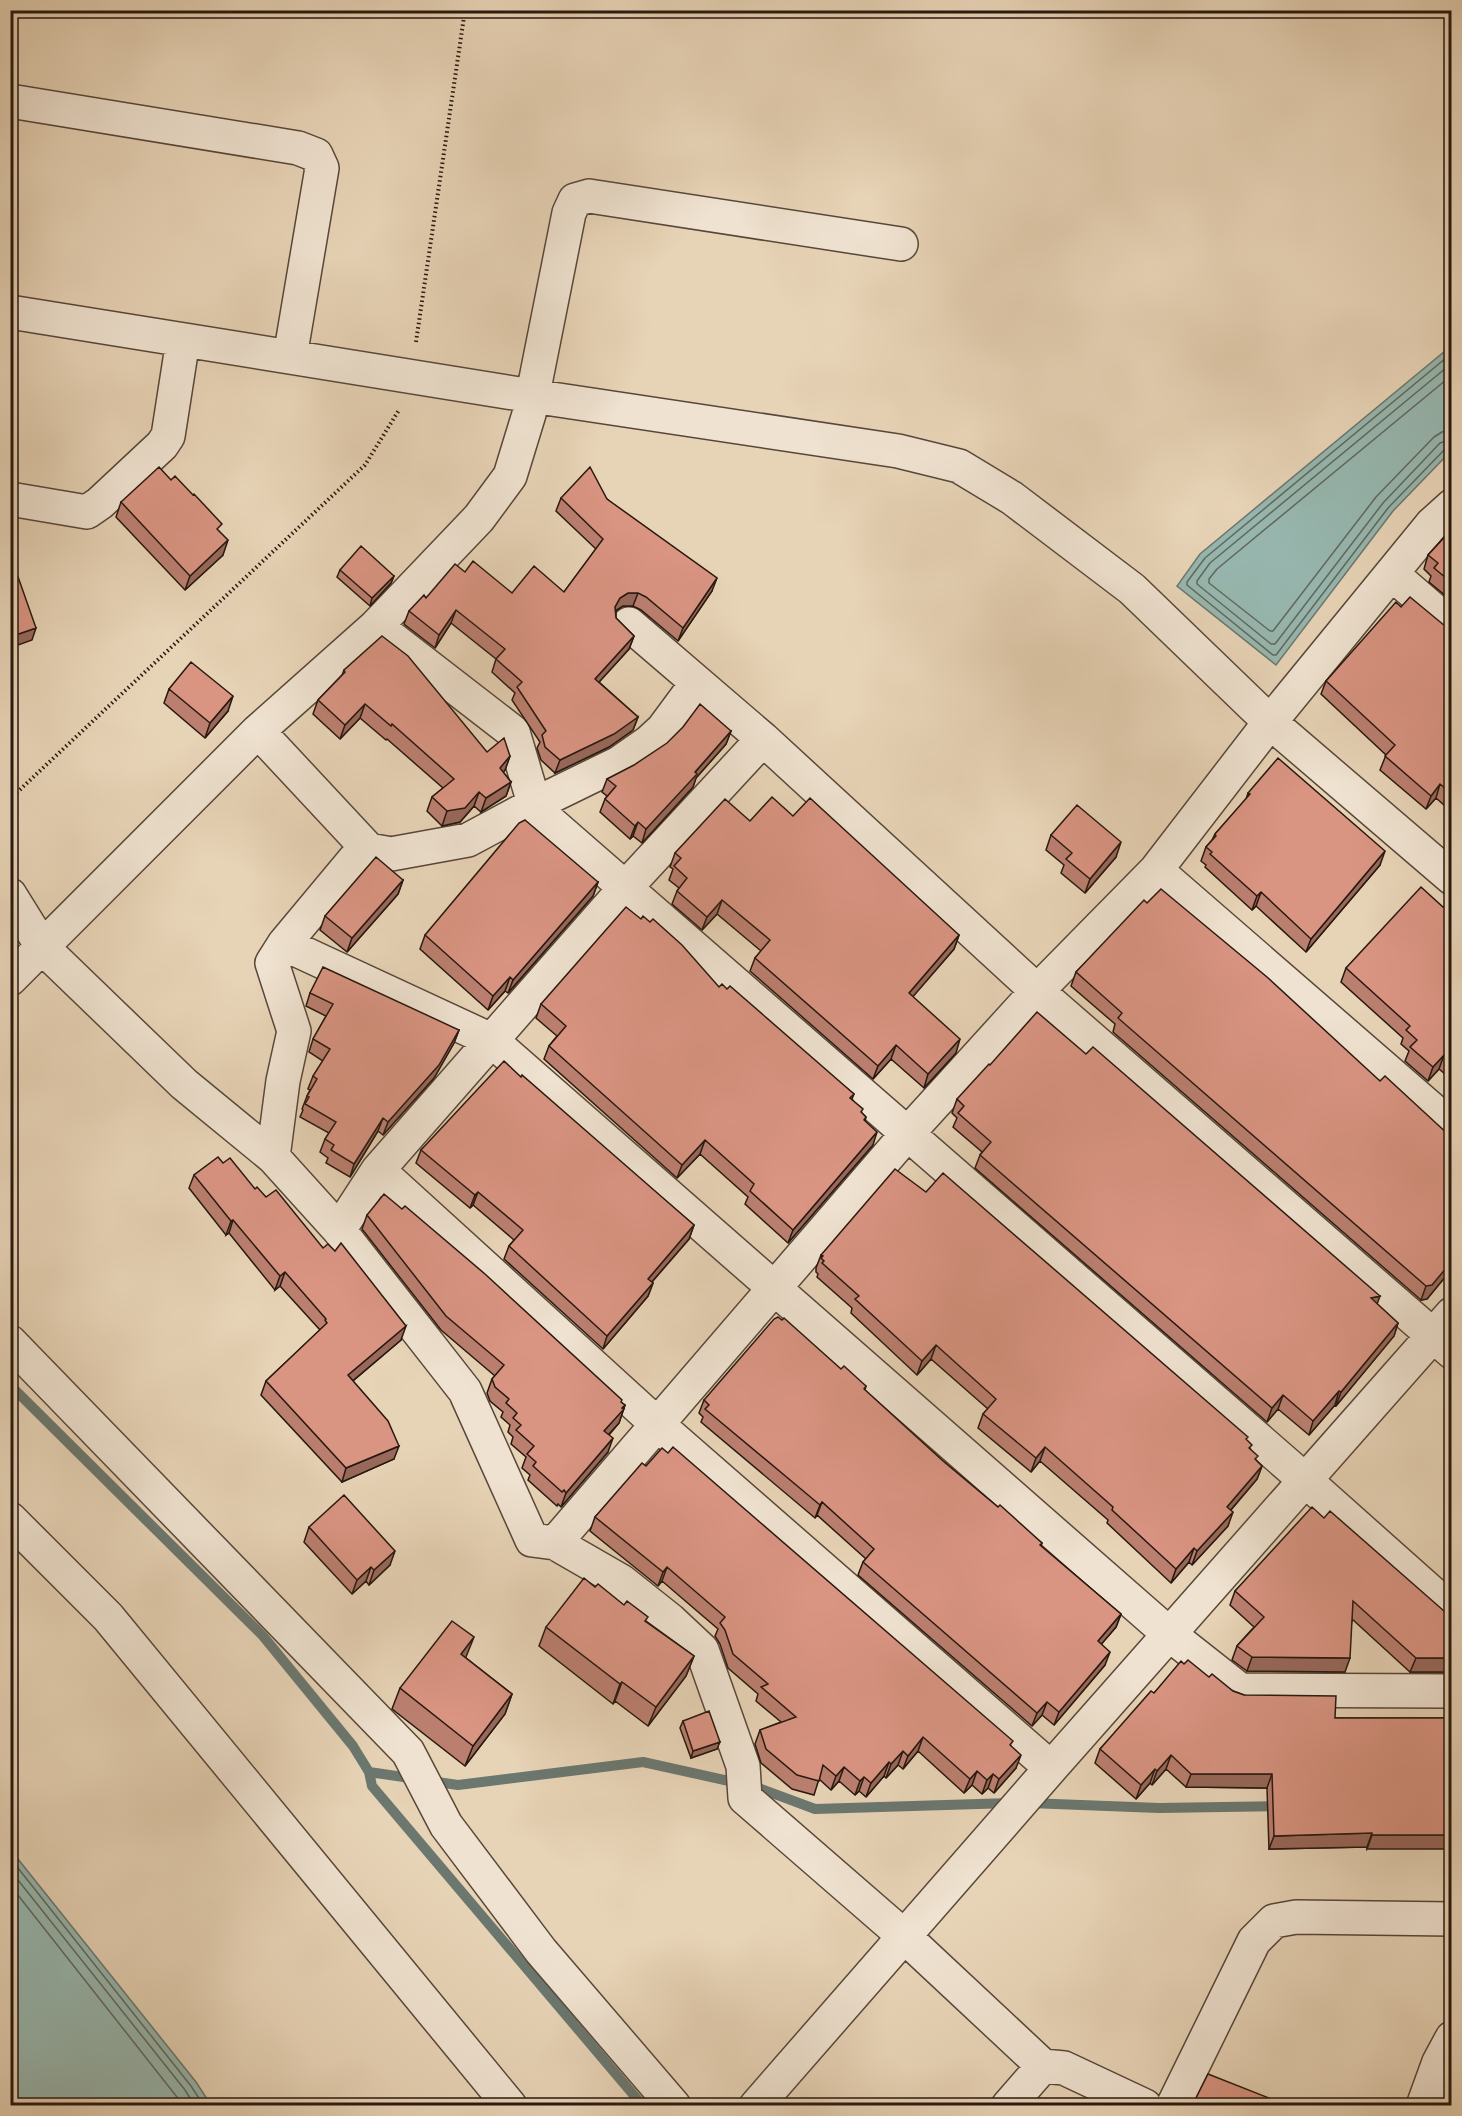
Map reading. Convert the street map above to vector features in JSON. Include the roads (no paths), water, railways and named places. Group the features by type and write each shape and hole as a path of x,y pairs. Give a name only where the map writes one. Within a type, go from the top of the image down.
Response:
{"street":[{"path":"10,101 298,148 316,155 322,168 290,357"},
{"path":"10,979 258,731 376,626 479,518 510,476 532,396 569,213 576,200 589,196 901,244"},
{"path":"10,312 532,396 898,451 959,466 1012,498 1132,589 1270,722 1452,878"},
{"path":"10,499 87,512 100,503 162,445 168,436 183,340"},
{"path":"555,1543 908,1134 1037,990 1156,870 1270,722 1432,524 1452,506"},
{"path":"1392,573 1452,626"},
{"path":"629,624 763,739 1037,990 1445,1333 1305,1480 756,2106"},
{"path":"376,626 513,732 536,810 1305,1480 1452,1611"},
{"path":"258,731 369,850 391,854 468,840 619,763 663,729 697,683"},
{"path":"339,1230 378,1170 626,887 763,739"},
{"path":"273,1157 283,1081 294,1031 272,963 284,944 354,860 369,850"},
{"path":"1156,870 1452,1127"},
{"path":"10,895 38,943 184,1084 273,1157 339,1230 465,1391 532,1540 555,1543 621,1581 670,1620 702,1650 744,1784 1043,2066 1064,2068 1145,2106"},
{"path":"284,944 491,1040 1169,1634 1240,1690 1452,1691"},
{"path":"378,1170 657,1424 1030,1791"},
{"path":"10,1342 408,1752 446,1825 541,1951 674,2106"},
{"path":"10,1519 108,1617 510,2106"},
{"path":"1173,2106 1254,1941 1274,1921 1296,1917 1452,1919"},
{"path":"1424,2106 1439,2062 1452,2038"},
{"path":"1008,2106 1043,2066"}],"water":[{"path":"1451,346 1451,451 1393,511 1276,665 1177,586 1200,554"},
{"path":"10,1849 196,2082 211,2105 11,2105"}],"waterway":[{"path":"10,1385 263,1636 353,1746 369,1772 372,1786 643,2106"},
{"path":"369,1772 458,1785 643,1762 756,1787 815,1809 1011,1803"},
{"path":"1029,1803 1159,1808 1281,1806"}]}
